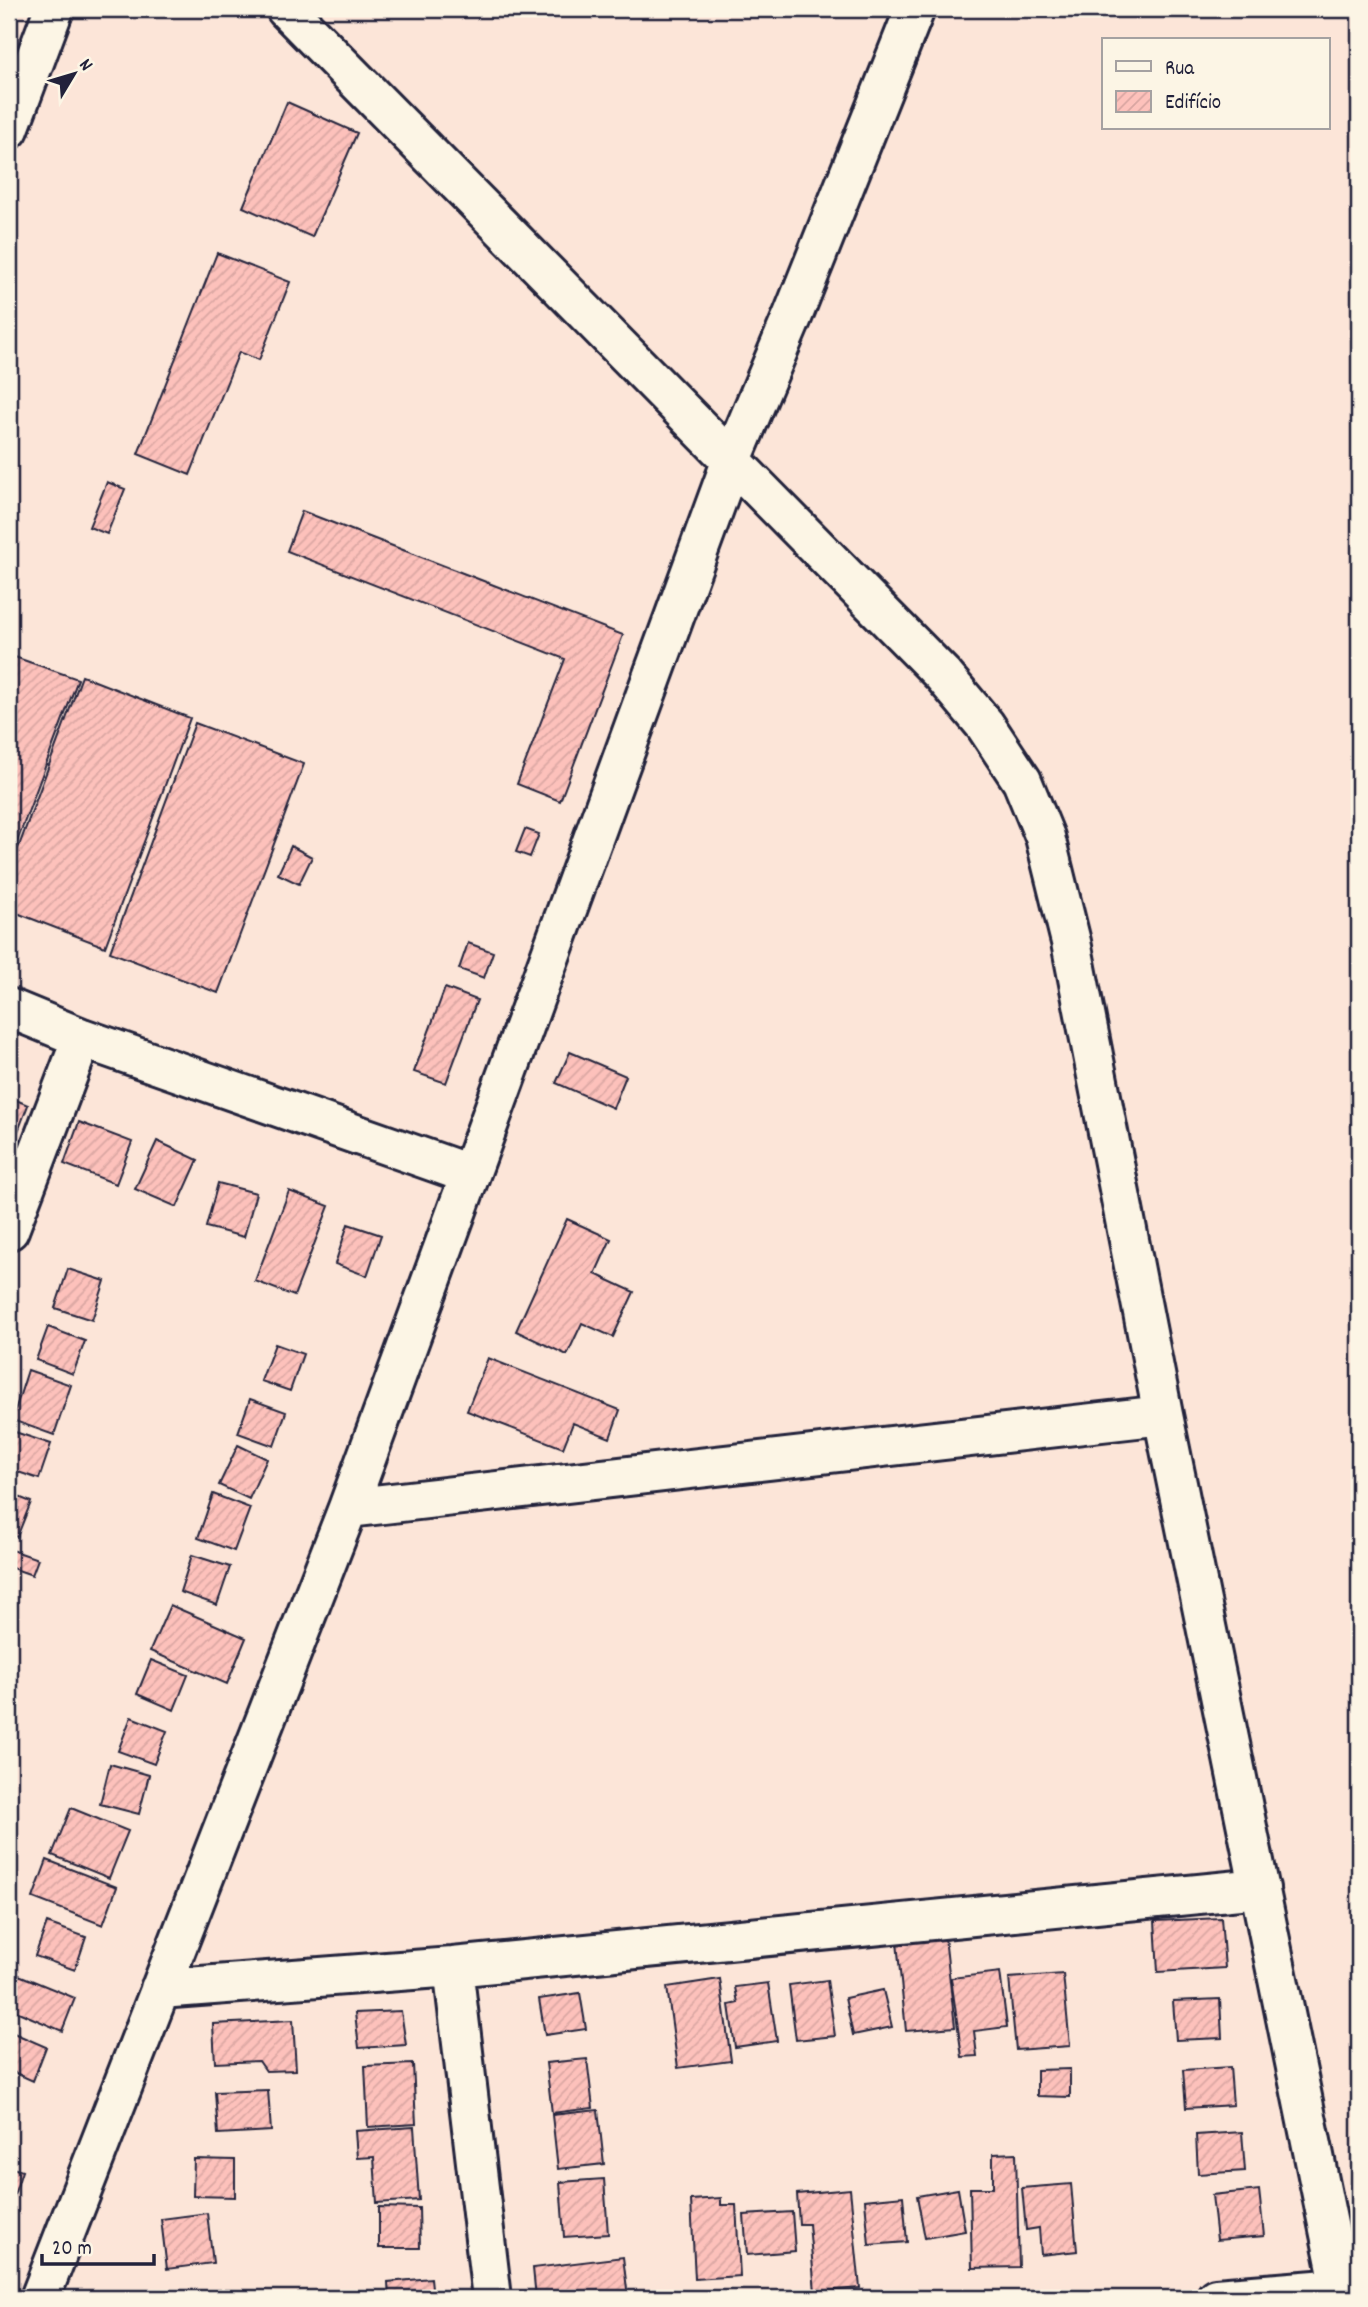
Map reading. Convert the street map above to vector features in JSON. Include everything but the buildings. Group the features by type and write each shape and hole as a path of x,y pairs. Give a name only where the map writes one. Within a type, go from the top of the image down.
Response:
{"street":[{"path":"9,129 54,9"},
{"path":"286,9 943,675 985,726 1022,781 1045,836 1070,942 1163,1415 1342,2293 1216,2298"},
{"path":"40,2298 348,1508 731,462 793,315 915,9"},
{"path":"9,1008 82,1038 469,1174"},
{"path":"9,1230 82,1038"},
{"path":"348,1508 1163,1415"},
{"path":"160,1989 453,1968 1260,1888"},
{"path":"453,1968 492,2298"}]}
